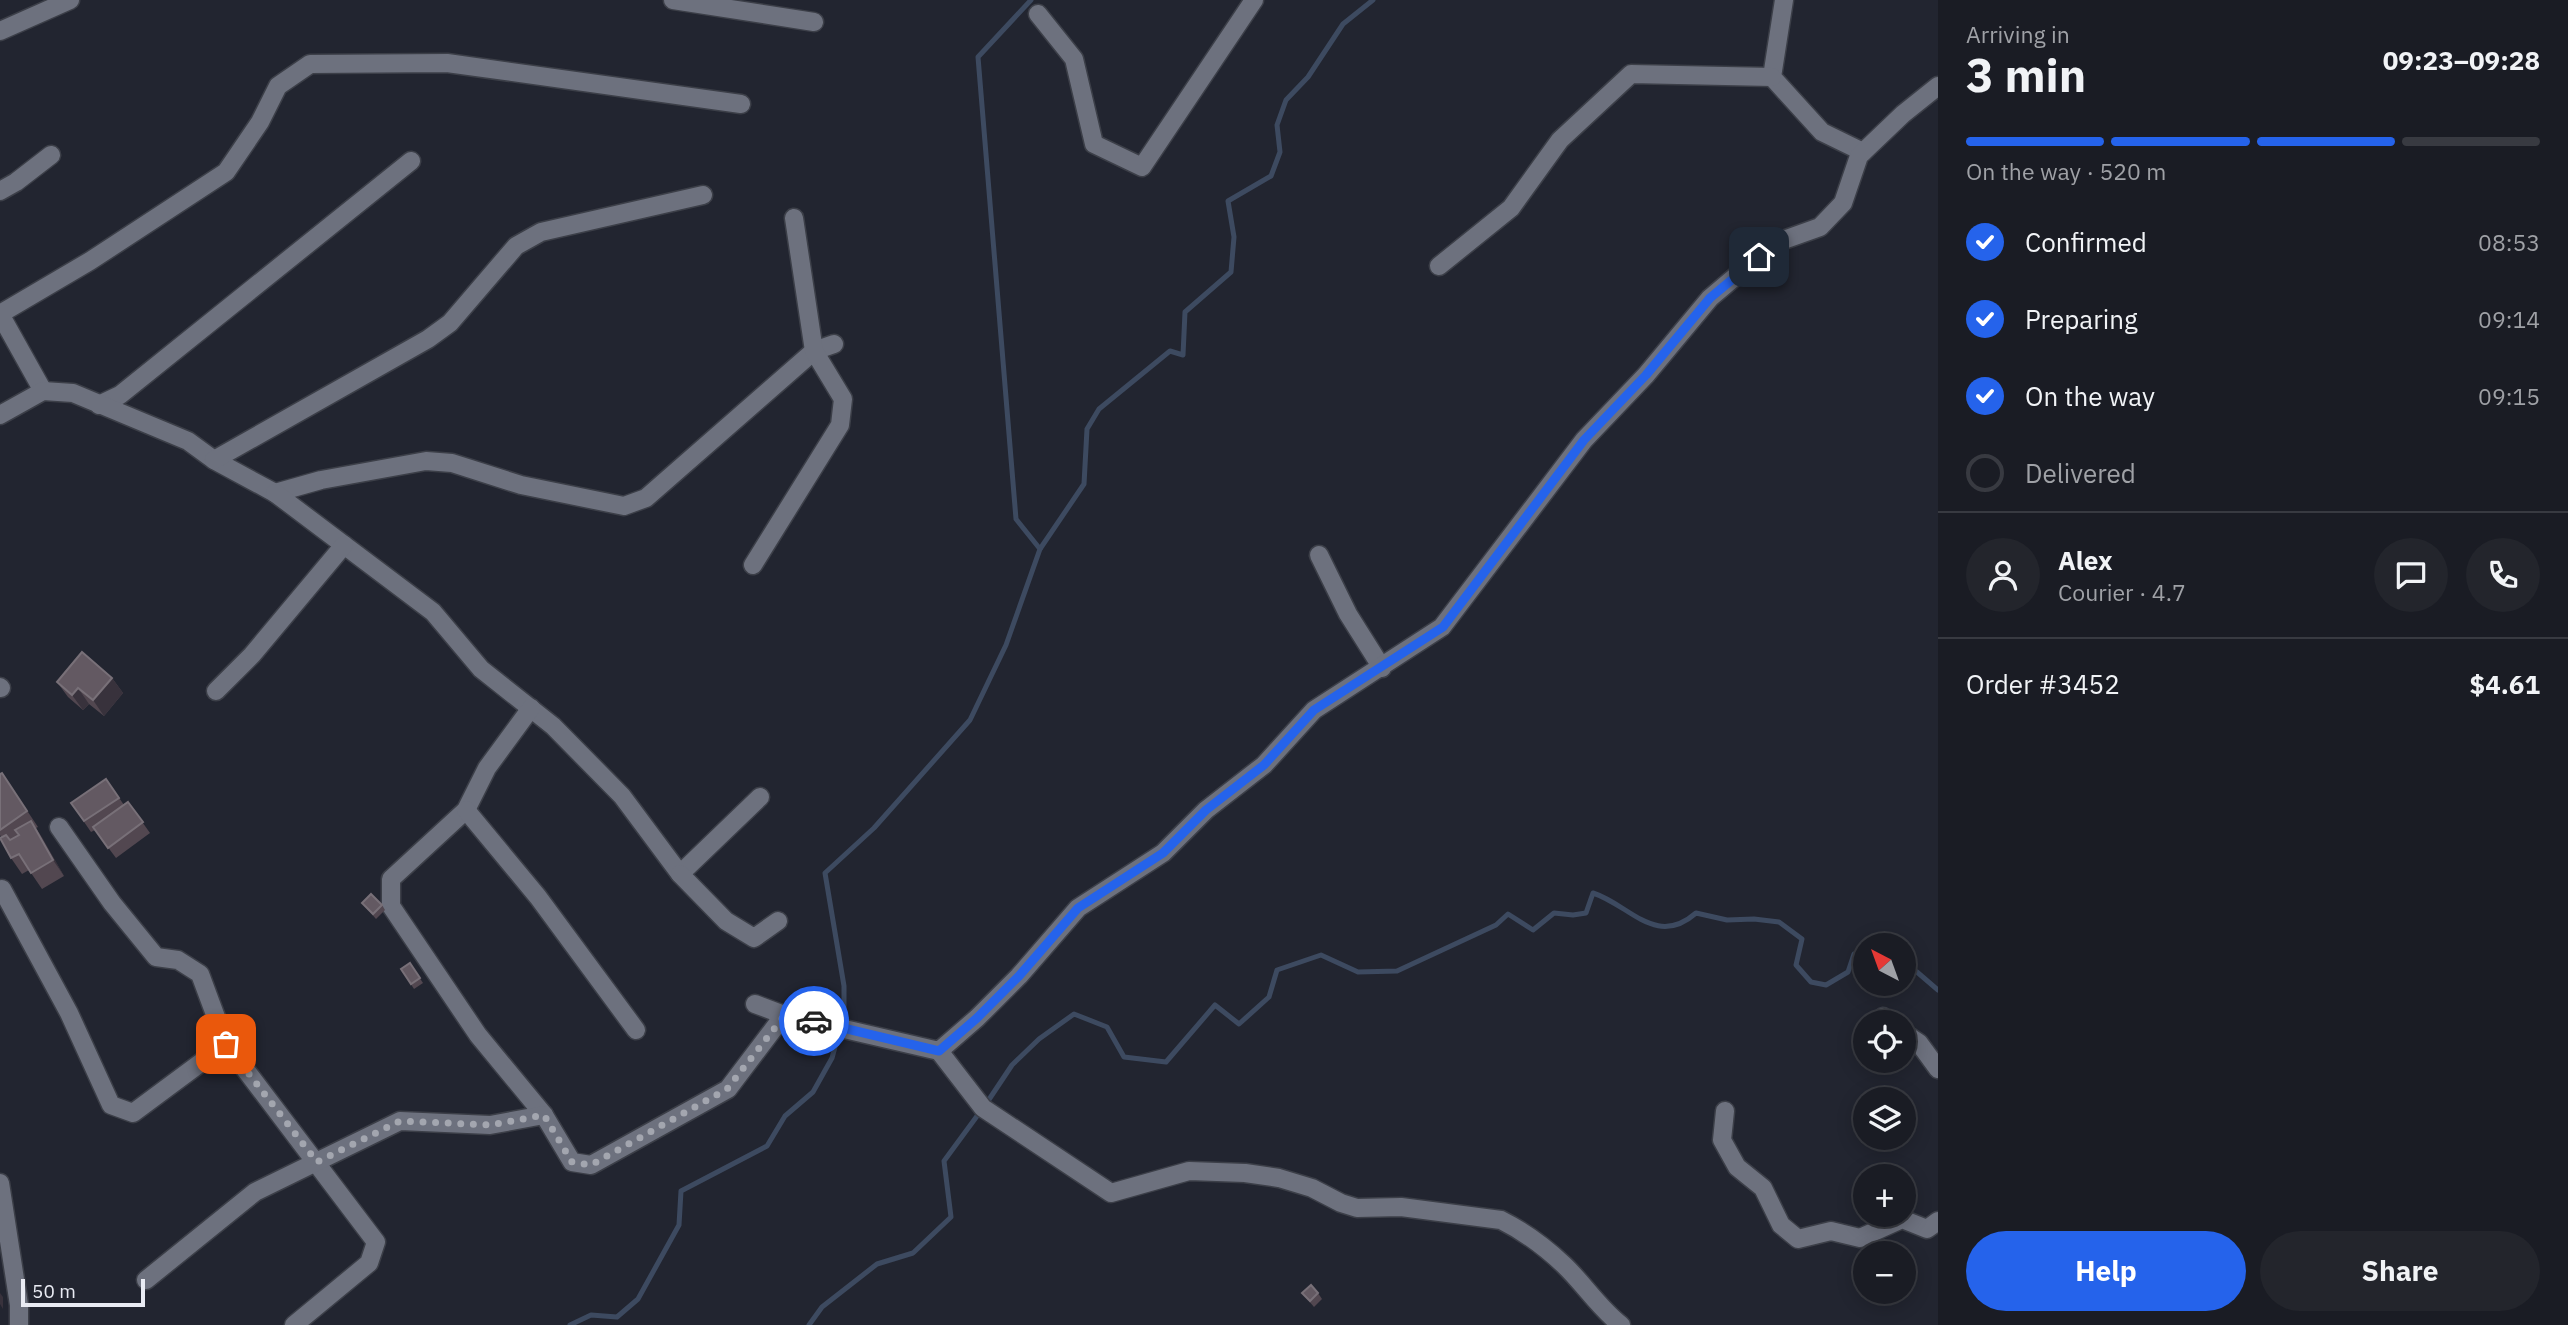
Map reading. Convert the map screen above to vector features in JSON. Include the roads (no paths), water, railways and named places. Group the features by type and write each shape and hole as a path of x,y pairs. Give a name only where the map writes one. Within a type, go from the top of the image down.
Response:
{"street":[{"path":"0,32 70,0"},
{"path":"673,0 814,22"},
{"path":"1038,14 1074,59 1094,144 1142,167 1254,0"},
{"path":"1772,77 1784,0"},
{"path":"43,391 0,314 90,261 226,172 260,122 278,86 310,64 447,63 741,104"},
{"path":"1439,266 1511,208 1560,140 1630,74 1772,77 1822,132 1863,152"},
{"path":"939,1051 1019,976 1078,908 1163,853 1206,810 1264,765 1314,710 1443,627 1584,440 1646,375 1710,298 1776,243 1820,227 1843,204 1858,156 1938,86"},
{"path":"0,191 51,155"},
{"path":"99,405 120,395 411,161"},
{"path":"214,460 428,339 450,323 516,246 541,232 703,195"},
{"path":"753,565 840,425 844,399 814,351 794,218"},
{"path":"275,493 321,480 426,461 452,463 521,485 624,506 646,498 814,351 834,344"},
{"path":"0,415 43,391 73,393 188,442 214,460 275,493 432,612 481,669 553,726 622,796 680,874 726,921 754,938 778,921"},
{"path":"216,691 252,655 344,545"},
{"path":"1319,555 1348,614 1382,668"},
{"path":"531,708 487,768 466,810 391,879 391,906 478,1035 544,1115 572,1162 591,1165 727,1089 785,1015"},
{"path":"680,874 760,797"},
{"path":"466,810 538,897 636,1031"},
{"path":"59,827 112,903 156,957 178,960 200,974 226,1044 376,1242 369,1262 294,1325"},
{"path":"2,889 69,1013 111,1105 133,1113 226,1044"},
{"path":"755,1004 785,1015 939,1051 983,1108 1111,1193 1189,1171 1245,1173 1279,1178 1312,1188 1340,1203 1357,1208 1401,1207 1501,1220 1516,1227 1564,1265 1609,1316 1621,1325"},
{"path":"1916,1041 1938,1069"},
{"path":"1725,1111 1722,1140 1737,1167 1763,1188 1781,1225 1798,1239 1831,1231 1860,1238 1902,1219 1927,1229 1938,1221"},
{"path":"146,1280 255,1192 400,1121 491,1125 544,1115"},
{"path":"0,1182 19,1305 19,1325"}],"waterway":[{"path":"1031,0 978,57 1016,519 1040,549"},
{"path":"570,1325 591,1315 617,1317 638,1299 679,1225 681,1191 767,1146 785,1116 813,1092 832,1058 844,1014 844,986 825,873 874,828 970,720 1006,645 1040,549 1084,484 1087,429 1099,409 1170,351 1183,355 1185,312 1231,272 1234,237 1228,201 1271,176 1280,152 1277,125 1286,100 1308,77 1343,24 1373,0"},
{"path":"986,1104 1012,1065 1039,1039 1074,1014 1107,1027 1124,1057 1166,1062 1215,1005 1239,1024 1269,997 1277,970 1321,955 1358,972 1397,971 1496,925 1508,914 1533,930 1554,913 1586,913 1593,893 1643,921 1656,925 1682,923 1696,913 1727,920 1779,922 1802,939 1796,965 1811,982 1826,985 1848,972 1853,957"},
{"path":"1916,972 1938,990"},
{"path":"809,1325 822,1307 877,1264 913,1253 951,1217 944,1161 980,1112"}]}
